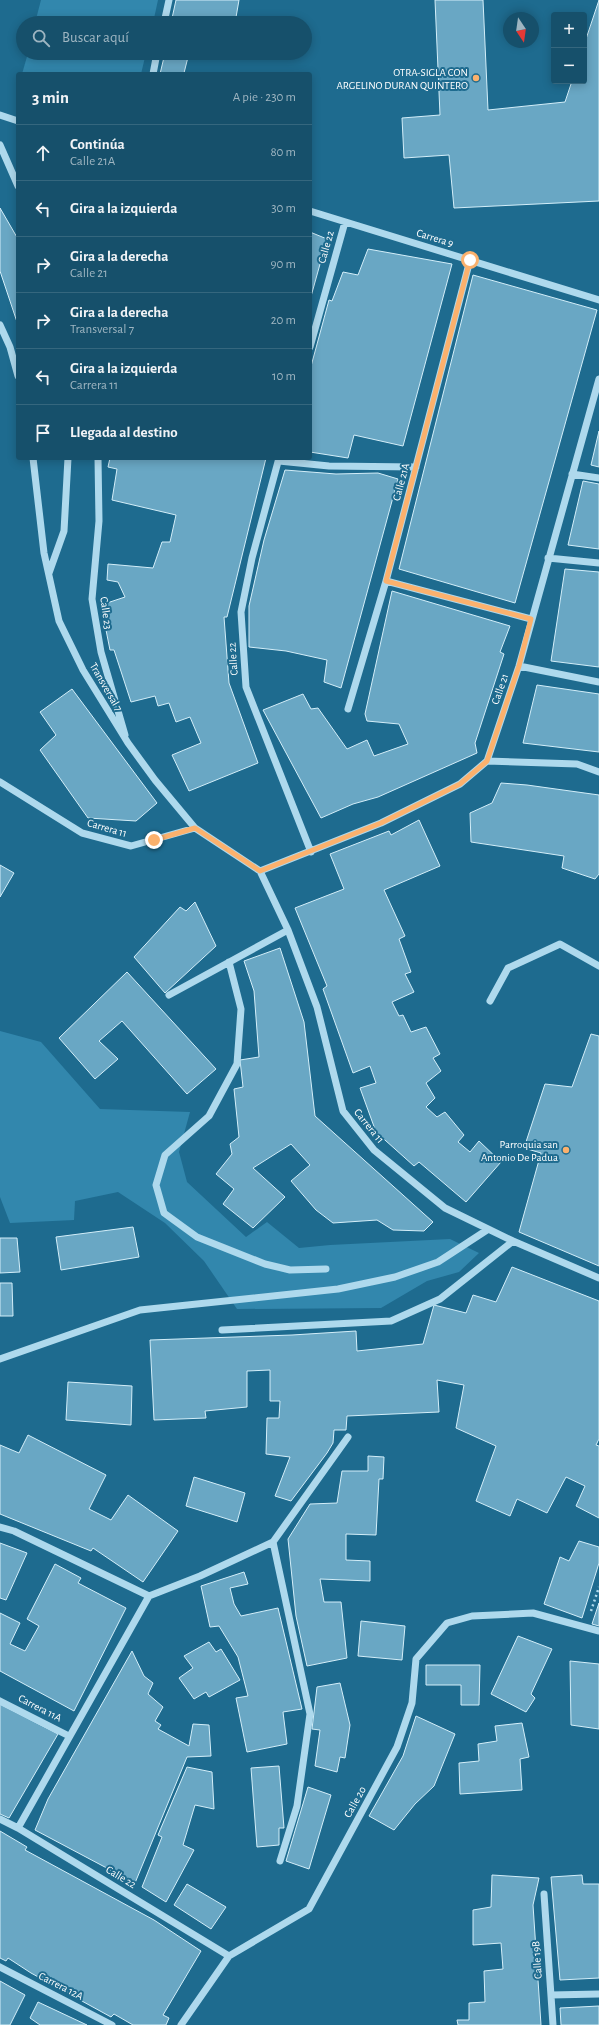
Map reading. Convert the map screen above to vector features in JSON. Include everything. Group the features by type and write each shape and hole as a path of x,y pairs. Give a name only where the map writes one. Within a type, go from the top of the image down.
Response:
{"street":[{"path":"166,16 169,0"},
{"path":"153,72 156,60"},
{"path":"0,115 16,120"},
{"path":"0,145 16,181"},
{"name":"Carrera 9","path":"312,212 599,300"},
{"name":"Calle 22","path":"312,340 345,222"},
{"name":"Calle 21A","path":"348,709 386,581 470,260"},
{"path":"0,325 10,347 16,369"},
{"name":"Calle 21","path":"487,761 519,666 599,379"},
{"name":"Transversal 7","path":"33,460 44,553 59,621 86,676 128,743 155,780 195,828 260,871"},
{"path":"49,574 64,531 68,460"},
{"name":"Calle 23","path":"98,460 99,521 92,599 101,652 128,743"},
{"name":"Calle 22","path":"279,460 252,558 241,612 246,688 311,852"},
{"path":"286,460 329,466 416,467"},
{"path":"572,474 599,478"},
{"path":"548,558 599,563"},
{"path":"386,581 531,619"},
{"path":"519,666 599,682"},
{"path":"260,871 381,823 460,784 487,761 577,764 599,772"},
{"name":"Carrera 11","path":"0,782 82,833 131,846 195,828"},
{"name":"Carrera 11","path":"260,871 288,930 317,1006 344,1111 374,1150 445,1208 487,1230 599,1278"},
{"path":"169,994 288,930"},
{"path":"490,1001 508,968 560,944 599,966"},
{"path":"229,962 241,1010 237,1064 209,1116 165,1155 156,1185 164,1213 197,1237 265,1264 290,1270 326,1269"},
{"path":"0,1359 140,1310 338,1289 395,1277 438,1262 487,1230"},
{"path":"222,1330 391,1321 440,1299 513,1241"},
{"path":"18,1828 149,1596 200,1576 273,1542 348,1437"},
{"path":"0,1526 14,1531 149,1596"},
{"path":"273,1542 310,1714 297,1806 280,1861"},
{"name":"Calle 20","path":"181,2025 229,1956 309,1910 397,1748 412,1703 416,1659 447,1623 472,1616 533,1613 599,1631"},
{"name":"Carrera 11A","path":"0,1701 69,1736"},
{"name":"Calle 22","path":"0,1819 18,1828 229,1956"},
{"name":"Calle 19B","path":"544,1894 552,2025"},
{"name":"Carrera 12A","path":"0,1967 112,2025"},
{"path":"551,1995 599,1994"}],"path":[{"path":"585,1628 599,1586"}],"shaded area":[{"path":"41,0 158,0 155,16 37,16"},
{"path":"26,60 144,60 141,72 23,72"},
{"path":"0,1031 41,1042 100,1109 190,1112 179,1152 187,1182 246,1237 267,1222 299,1248 450,1239 479,1253 459,1272 427,1281 381,1308 237,1309 204,1261 165,1223 118,1192 75,1201 74,1220 10,1223 0,1197"}],"building":[{"path":"176,0 239,0 236,16 173,16"},
{"path":"435,0 483,0 488,110 565,102 571,84 587,84 587,36 599,0 599,201 454,208 449,155 404,158 402,118 440,115"},
{"path":"163,60 187,60 184,72 160,72"},
{"path":"0,208 16,236 16,319 0,271"},
{"path":"312,233 327,239 312,293"},
{"path":"368,249 452,264 403,446 354,435 348,458 312,452 312,363 329,300 332,301 343,272 358,275"},
{"path":"473,275 597,310 515,603 399,569"},
{"path":"599,431 599,467 591,465"},
{"path":"110,460 266,460 227,617 224,617 229,683 258,763 189,791 172,755 201,743 190,717 176,722 169,703 158,706 155,696 131,702 114,650 110,650 101,605 125,597 118,582 107,580 108,564 153,568 162,542 170,542 176,515 112,500 117,469 108,467"},
{"path":"285,470 336,474 378,473 398,479 341,688 324,682 327,660 286,651 249,647 249,606 264,540"},
{"path":"583,481 599,484 599,549 568,545"},
{"path":"565,569 599,572 599,667 551,661"},
{"path":"392,591 510,626 500,652 504,654 475,743 477,753 378,797 353,804 321,818 263,710 303,694 311,709 318,708 347,749 367,740 374,756 408,744 399,724 367,721 365,714"},
{"path":"537,685 599,694 599,752 523,743"},
{"path":"72,689 157,803 136,821 88,818 40,750 56,735 40,712"},
{"path":"501,783 599,795 599,874 595,879 562,868 564,856 471,842 470,813 492,803"},
{"path":"419,820 440,866 384,890 405,936 399,939 411,972 405,974 414,992 392,1002 399,1016 403,1015 411,1032 426,1027 440,1054 433,1058 441,1071 426,1083 435,1098 426,1107 437,1117 445,1112 464,1135 458,1142 470,1152 479,1141 501,1162 466,1202 419,1162 414,1166 376,1132 360,1088 376,1083 370,1066 353,1073 323,989 327,986 295,908 344,889 330,854 389,831 391,835"},
{"path":"0,865 14,873 0,897"},
{"path":"195,902 216,946 165,993 134,957 180,907 186,911"},
{"path":"280,948 304,1022 315,1116 433,1222 424,1231 393,1230 377,1220 333,1223 316,1210 291,1181 310,1165 291,1144 253,1168 285,1197 253,1228 223,1204 234,1189 216,1174 232,1154 230,1144 239,1137 234,1089 243,1087 240,1060 259,1057 254,991 244,961"},
{"path":"127,972 216,1069 187,1094 122,1021 99,1041 118,1059 95,1079 59,1038"},
{"name":"Parroquia san Antonio De Padua","path":"591,1034 599,1036 599,1266 519,1232 541,1153 524,1148 545,1084 572,1087"},
{"path":"133,1227 139,1257 61,1270 56,1237"},
{"path":"0,1238 17,1238 20,1272 0,1273"},
{"path":"512,1267 599,1301 599,1439 596,1445 599,1446 599,1518 576,1506 585,1486 566,1477 547,1513 517,1499 510,1516 476,1501 496,1446 456,1428 464,1385 437,1380 439,1412 347,1416 346,1430 334,1430 333,1443 327,1453 291,1501 275,1496 290,1457 266,1454 267,1418 279,1418 280,1401 270,1401 270,1370 247,1371 247,1407 205,1411 206,1418 154,1420 150,1340 292,1335 356,1331 357,1351 423,1344 434,1305 466,1313 473,1295 496,1302"},
{"path":"0,1283 12,1283 13,1316 0,1316"},
{"path":"68,1382 132,1386 131,1425 66,1420"},
{"path":"28,1435 106,1475 89,1509 111,1520 128,1495 178,1531 143,1582 93,1548 91,1551 0,1514 0,1445 19,1453"},
{"path":"368,1456 384,1457 383,1479 379,1479 376,1535 346,1534 346,1560 370,1561 370,1581 320,1579 324,1602 341,1602 347,1658 307,1666 296,1616 288,1539 310,1504 337,1503 342,1471 368,1471"},
{"path":"194,1477 245,1493 237,1522 186,1506"},
{"path":"579,1541 599,1547 599,1563 582,1618 544,1604 560,1557 569,1561"},
{"path":"0,1543 27,1553 6,1600 0,1598"},
{"path":"55,1564 81,1578 78,1583 126,1608 74,1711 0,1671 0,1613 20,1623 10,1644 25,1651 39,1626 27,1619"},
{"path":"244,1572 248,1584 230,1588 234,1604 241,1616 278,1608 302,1709 283,1712 287,1744 247,1752 236,1698 248,1696 238,1657 219,1626 210,1627 201,1586"},
{"path":"599,1603 599,1626 592,1624"},
{"path":"361,1621 405,1626 402,1660 358,1656"},
{"path":"518,1636 552,1649 531,1694 535,1698 526,1712 491,1694"},
{"path":"209,1642 216,1652 221,1649 240,1680 209,1697 206,1692 194,1699 179,1678 193,1668 184,1656"},
{"path":"132,1651 144,1676 153,1683 148,1694 163,1707 155,1721 161,1725 158,1729 189,1746 193,1724 209,1725 211,1756 187,1757 135,1883 35,1830 48,1799"},
{"path":"570,1661 599,1664 599,1729 571,1725"},
{"path":"426,1665 480,1665 479,1705 461,1705 461,1685 426,1685"},
{"path":"340,1683 350,1725 345,1758 340,1757 337,1772 315,1766 320,1730 312,1729 317,1687"},
{"path":"0,1704 58,1734 9,1818 0,1814"},
{"path":"416,1716 455,1734 434,1786 415,1804 394,1830 369,1816 403,1756"},
{"path":"522,1723 529,1757 520,1759 522,1790 460,1794 459,1763 479,1761 478,1744 497,1741 495,1726"},
{"path":"279,1766 284,1828 279,1828 279,1845 257,1847 251,1768"},
{"path":"187,1767 212,1772 214,1809 195,1805 183,1845 194,1850 166,1902 142,1887 162,1837 158,1835"},
{"path":"308,1787 331,1795 309,1869 286,1861"},
{"path":"0,1831 27,1847 25,1850 154,1920 201,1951 163,2015 169,2018 166,2025 133,2025 114,2014 111,2017 31,1973 8,1958 6,1961 0,1958"},
{"path":"492,1875 539,1878 533,1905 541,2025 458,2025 457,2020 469,2020 469,2003 485,2002 484,1971 503,1969 501,1943 473,1945 473,1910 491,1907"},
{"path":"582,1875 583,1884 599,1884 599,1978 560,1980 551,1877"},
{"path":"187,1884 226,1907 211,1929 174,1905"},
{"path":"0,1981 25,1995 10,2025 0,2025"},
{"path":"38,2002 87,2025 40,2025 30,2018"},
{"path":"599,2006 599,2025 561,2025 560,2008"}],"place":[{"name":"OTRA-SIGLA CON ARGELINO DURAN QUINTERO","path":"476,78"},
{"name":"Parroquia san Antonio De Padua","path":"566,1150"}],"route":[{"path":"154,840 195,828 260,871 381,823 460,784 487,761 519,666 531,619 386,581 470,260"}]}
